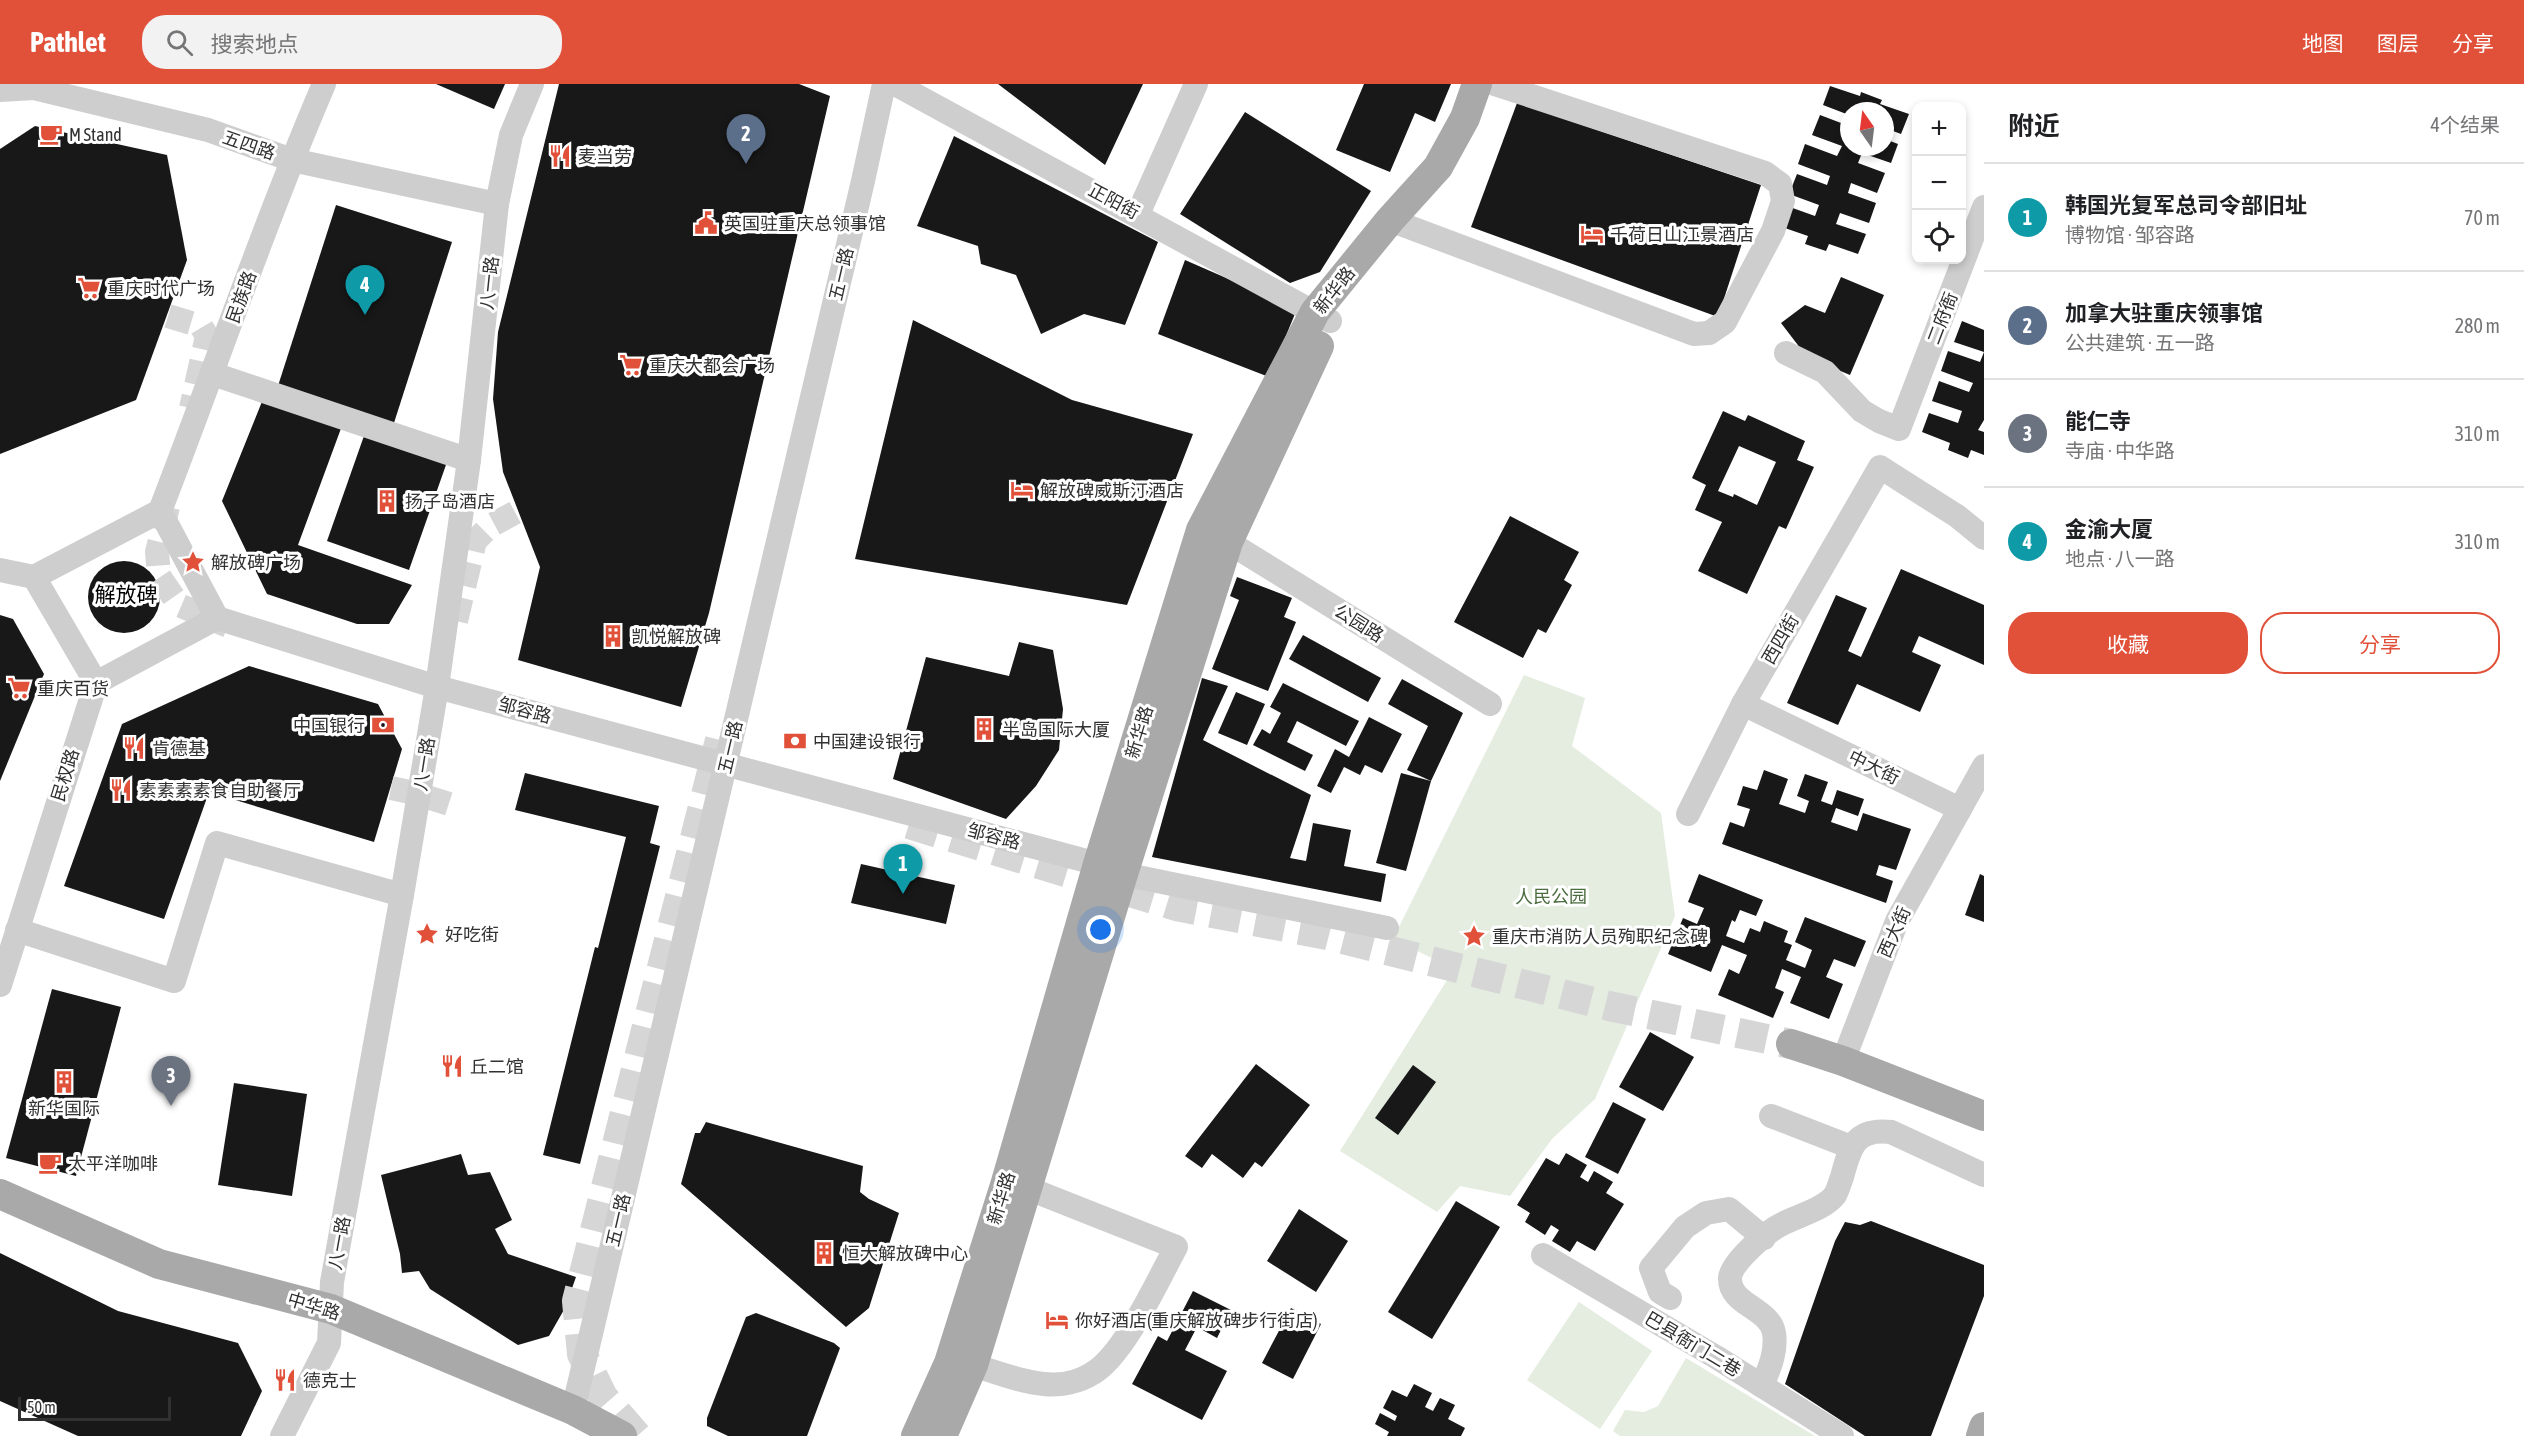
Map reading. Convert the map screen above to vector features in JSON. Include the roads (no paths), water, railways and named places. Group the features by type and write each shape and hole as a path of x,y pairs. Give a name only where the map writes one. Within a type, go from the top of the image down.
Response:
{"main road":[{"name":"新华路","path":"942,1436 973,1365 1028,1188 1201,530 1323,316 1399,223 1438,167 1465,118 1477,84"},
{"name":"新华路","path":"1399,223 1451,178 1480,126 1495,84"},
{"name":"新华路","path":"915,1436 949,1363 1006,1182 1111,869 1228,542 1323,316"},
{"path":"1791,1044 1843,1061 1984,1116"},
{"name":"中华路","path":"0,1194 159,1264 331,1309 573,1410 622,1436"},
{"path":"1981,1436 1984,1427"}],"street":[{"name":"民族路","path":"160,511 292,160 324,84"},
{"name":"八一路","path":"282,1436 329,1343 332,1282 437,687 469,460 497,204 511,135 532,84"},
{"name":"五一路","path":"573,1410 858,204 884,84"},
{"name":"正阳街","path":"895,84 1323,316"},
{"path":"1138,214 1196,84"},
{"path":"1399,223 1694,334 1709,333 1725,322 1773,231 1783,201 1780,184 1765,173 1495,84"},
{"name":"五四路","path":"0,90 34,86 208,130 292,160 497,204"},
{"name":"二府衙","path":"1786,353 1825,372 1862,411 1899,429 1984,207"},
{"path":"213,374 469,460"},
{"name":"西四街","path":"1688,814 1743,704 1880,467 1958,516 1984,538"},
{"path":"0,570 34,577 160,511 217,618 96,683 34,577"},
{"name":"公园路","path":"1228,542 1490,704"},
{"name":"邹容路","path":"217,618 437,687 726,763 1111,869"},
{"name":"民权路","path":"0,986 96,683"},
{"name":"中大街","path":"1743,704 1960,809"},
{"path":"1960,809 1984,766"},
{"name":"西大街","path":"1843,1061 1897,921 1960,809"},
{"path":"17,930 174,981 218,843 402,895"},
{"path":"1111,869 1387,928"},
{"path":"1771,1116 1851,1147"},
{"path":"1762,1386 1773,1360 1774,1331 1764,1317 1741,1300 1732,1289 1730,1278 1734,1265 1775,1227 1809,1212 1835,1195 1851,1147 1863,1134 1877,1130 1891,1132 1984,1175"},
{"path":"973,1365 1046,1385 1074,1382 1094,1373 1110,1358 1126,1334 1176,1247 1028,1188"},
{"path":"1670,1298 1660,1292 1652,1268 1685,1227 1706,1213 1729,1209 1764,1238"},
{"name":"巴县衙门二巷","path":"1543,1255 1842,1436"}],"tunnel":[{"path":"168,316 201,326 207,336 191,408"},
{"path":"168,507 157,552 159,576 179,605 228,626"},
{"path":"456,621 475,541 490,526 518,511"},
{"path":"637,1436 603,1397 582,1354 577,1301 720,740"},
{"path":"391,788 452,805"},
{"path":"909,824 1176,906 1327,935 1609,1006 1791,1044"}],"place":[{"name":"M Stand","path":"51,134"},
{"name":"麦当劳","path":"560,156"},
{"name":"加拿大驻重庆领事馆","path":"746,164"},
{"name":"英国驻重庆总领事馆","path":"706,223"},
{"name":"千荷日山江景酒店","path":"1592,234"},
{"name":"重庆时代广场","path":"89,288"},
{"name":"金渝大厦","path":"365,315"},
{"name":"重庆大都会广场","path":"631,365"},
{"name":"解放碑威斯汀酒店","path":"1022,490"},
{"name":"扬子岛酒店","path":"387,501"},
{"name":"解放碑广场","path":"193,562"},
{"name":"凯悦解放碑","path":"613,636"},
{"name":"重庆百货","path":"19,688"},
{"name":"中国银行","path":"383,725"},
{"name":"半岛国际大厦","path":"984,729"},
{"name":"中国建设银行","path":"795,741"},
{"name":"肯德基","path":"134,748"},
{"name":"素素素素食自助餐厅","path":"121,790"},
{"name":"韩国光复军总司令部旧址","path":"903,894"},
{"name":"好吃街","path":"427,934"},
{"name":"重庆市消防人员殉职纪念碑","path":"1474,936"},
{"name":"丘二馆","path":"452,1066"},
{"name":"新华国际","path":"64,1082"},
{"name":"能仁寺","path":"171,1106"},
{"name":"太平洋咖啡","path":"50,1163"},
{"name":"恒大解放碑中心","path":"824,1253"},
{"name":"你好酒店(重庆解放碑步行街店)","path":"1057,1320"},
{"name":"德克士","path":"285,1380"}],"district":[{"name":"解放碑","path":"126,594"}],"park label":[{"name":"人民公园","path":"1551,896"}]}
